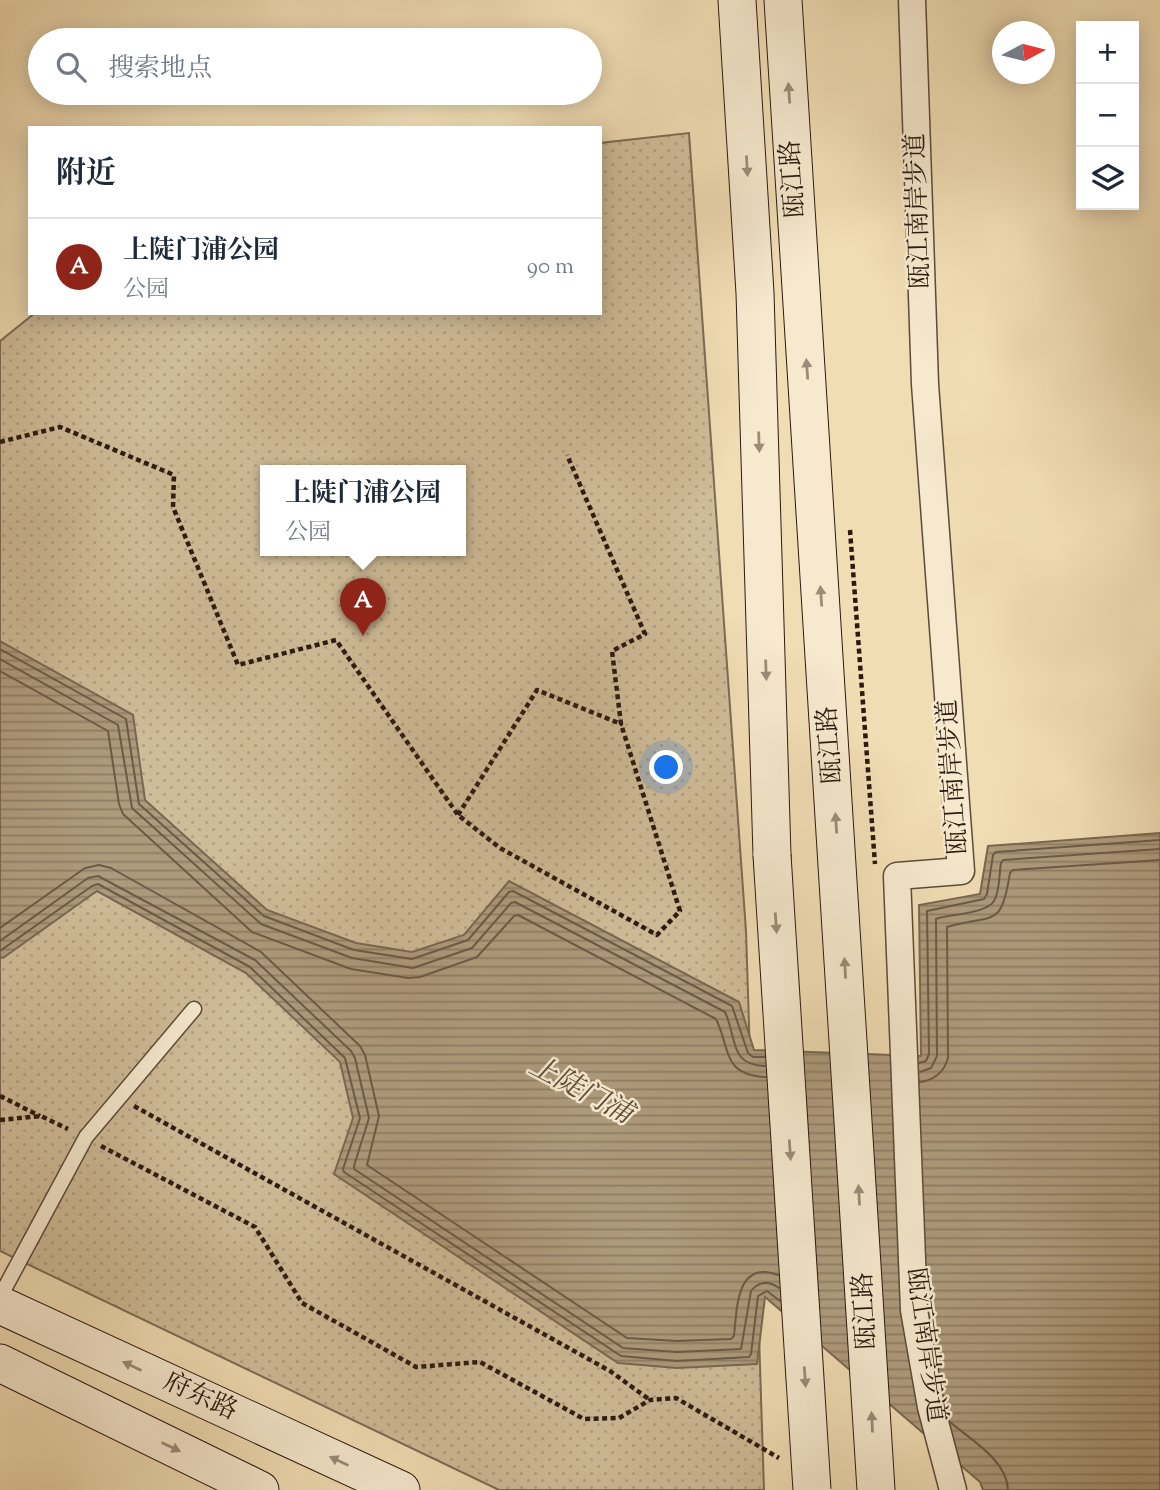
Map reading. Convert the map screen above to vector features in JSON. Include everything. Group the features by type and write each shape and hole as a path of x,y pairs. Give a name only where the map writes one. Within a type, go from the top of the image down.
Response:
{"main road":[{"name":"瓯江路","path":"737,0 755,293 772,855 812,1490"},
{"name":"瓯江路","path":"783,0 841,891 876,1490"},
{"name":"府东路","path":"0,1305 401,1490"},
{"path":"0,1363 260,1490"}],"street":[{"name":"瓯江南岸步道","path":"912,0 925,384 961,871 897,876 914,1310 931,1407 953,1490"}],"lane":[{"path":"0,1297 86,1138 194,1009"}],"path":[{"path":"0,442 60,427 174,475 173,507 238,665 336,640 458,815 500,848 657,935 680,911 621,724 612,650 645,634 567,455"},
{"path":"849,518 876,872"},
{"path":"458,815 537,690 621,724"},
{"path":"0,1096 255,1227 302,1303 416,1367 480,1362 584,1419 619,1418 650,1400 676,1398 783,1461"},
{"path":"119,1097 610,1371 650,1400"},
{"path":"0,1120 41,1116"}],"shaded area":[{"path":"689,133 746,931 764,1490 499,1490 0,1251 0,341 32,315 602,315 602,143"}],"water":[{"name":"上陡门浦","path":"0,641 133,715 145,800 267,910 356,943 412,952 464,935 509,881 739,1002 754,1050 921,1056 919,905 980,894 988,846 1160,833 1160,1490 983,1490 980,1482 765,1297 757,1364 677,1368 618,1363 334,1174 353,1118 340,1062 246,973 97,891 3,958 0,957"}],"place":[{"name":"上陡门浦公园","path":"363,636"}]}
